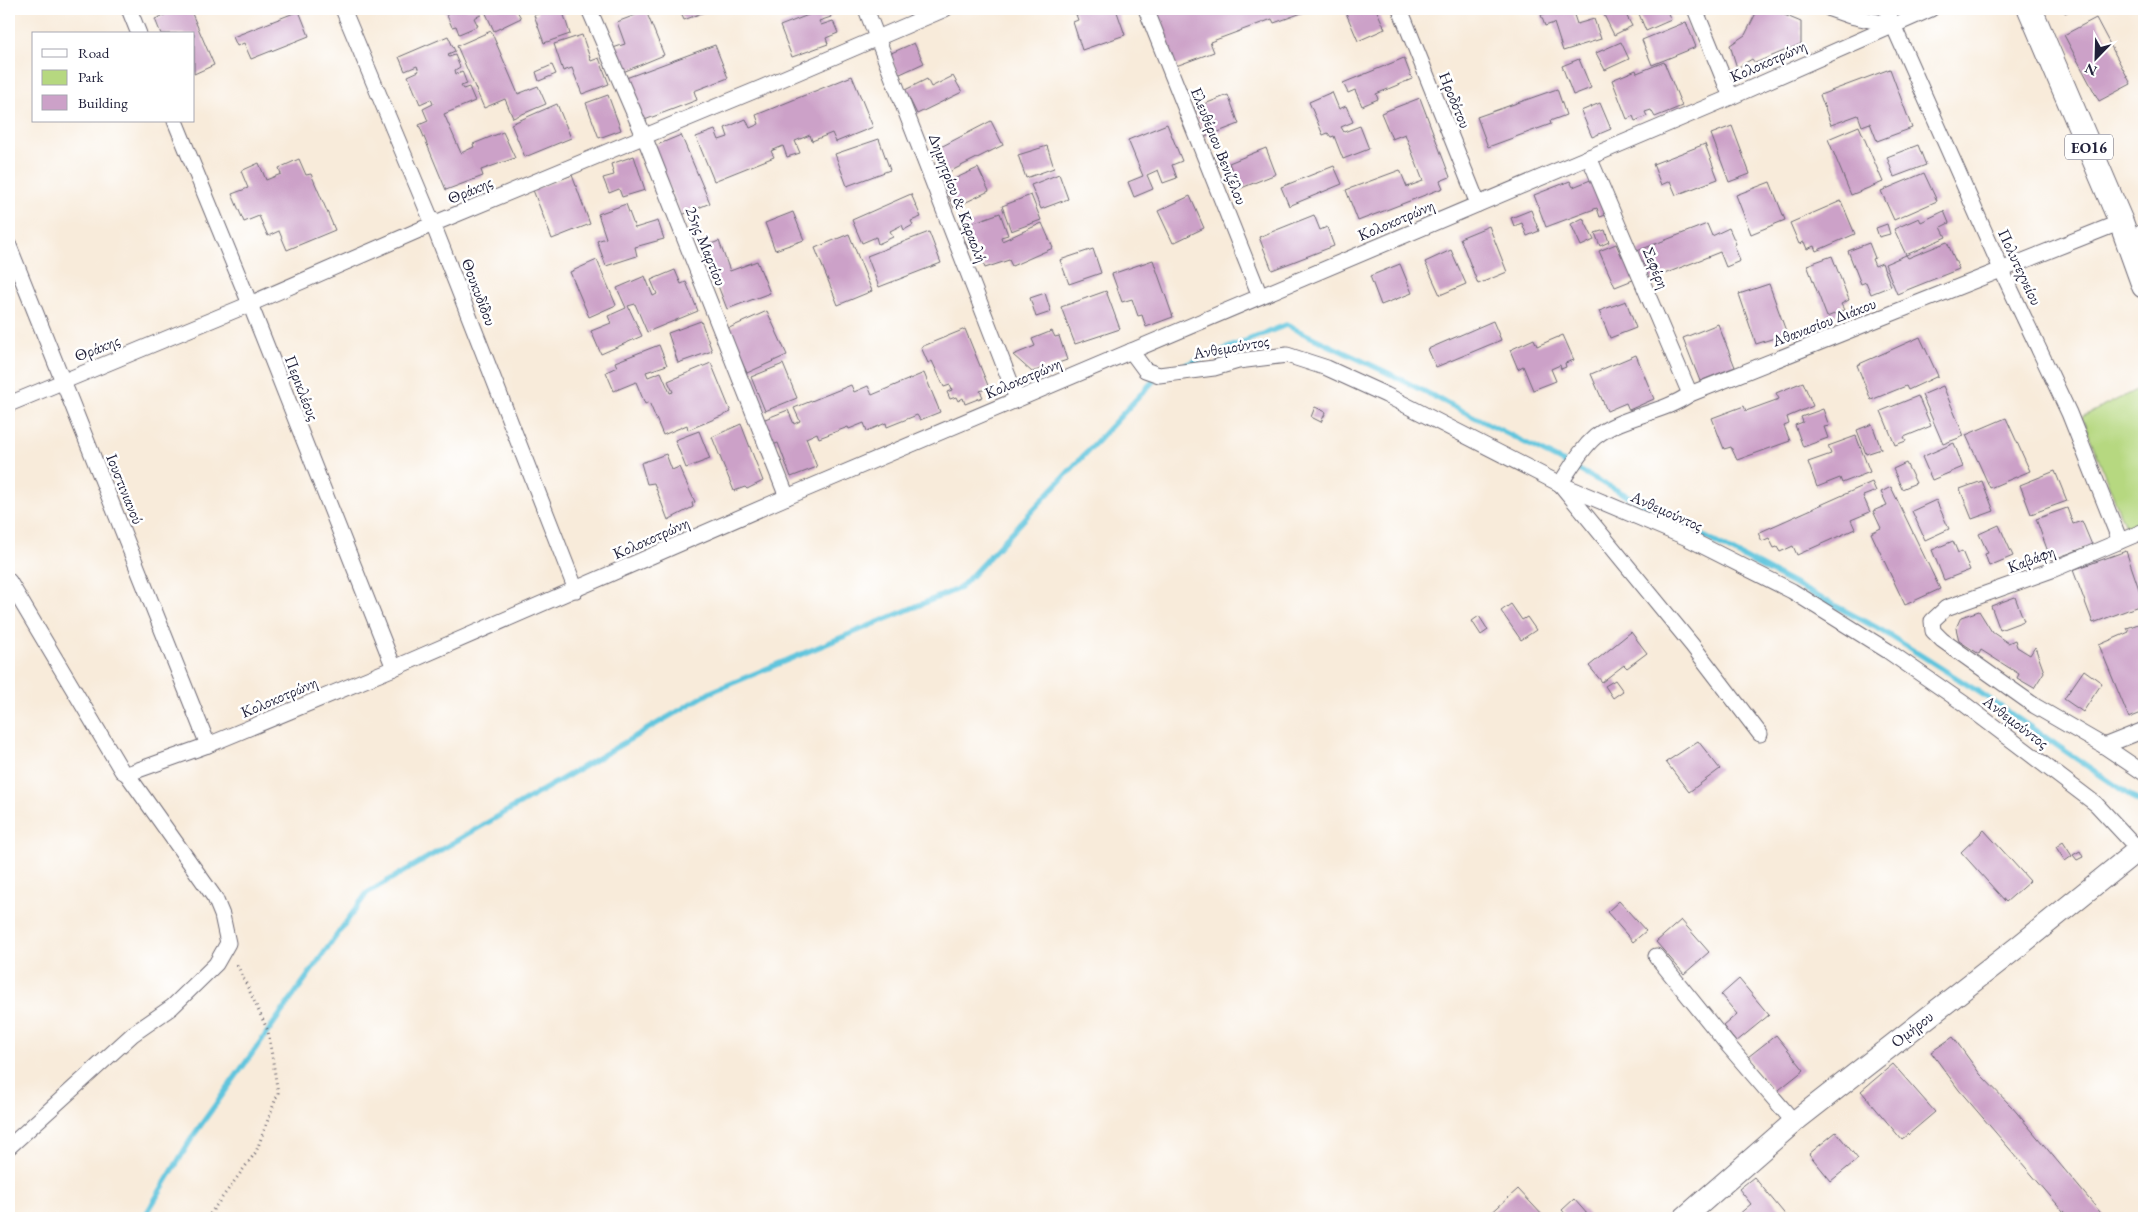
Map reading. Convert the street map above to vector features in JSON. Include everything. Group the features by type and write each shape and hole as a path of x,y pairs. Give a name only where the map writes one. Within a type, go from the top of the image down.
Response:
{"main road":[{"name":"ΕΟ16","path":"2030,9 2131,232 2144,286"}],"street":[{"path":"129,9 138,32"},
{"name":"Θουκυδίδου","path":"343,9 434,224 576,590"},
{"name":"25ης Μαρτίου","path":"589,9 644,136 787,498"},
{"name":"Δημητρίου & Καραολή","path":"866,9 1017,399"},
{"name":"Θράκης","path":"9,404 250,304 434,224 945,9"},
{"name":"Ελευθέριου Βενιζέλου","path":"1146,9 1260,296"},
{"name":"Ηροδότου","path":"1400,9 1478,204"},
{"path":"1695,9 1731,97"},
{"path":"1830,9 1850,16 1893,25"},
{"name":"Πολυτεχνείου","path":"1886,9 2002,271 2069,413 2120,541"},
{"name":"Κολοκοτρώνη","path":"127,774 208,745 394,668 1017,399 1731,97 1931,9"},
{"name":"Περικλέους","path":"175,122 250,304 394,668"},
{"name":"Σεφέρη","path":"1589,157 1690,394"},
{"name":"Αθανασίου Διάκου","path":"1560,484 1579,454 1596,437 1616,425 1677,403 1690,394 2002,271 2131,232"},
{"name":"Ιουστινιανού","path":"9,246 208,745"},
{"name":"Ανθεμούντος","path":"1131,351 1145,370 1159,375 1214,368 1238,361 1287,355 1327,368 1386,395 1560,484 1685,537 1792,591 1845,622 1963,704 2096,804 2141,847"},
{"path":"1560,484 1692,645 1760,734"},
{"name":"Καβάφη","path":"1932,621 1946,608 2052,570 2120,541 2143,537"},
{"path":"9,582 117,762 215,898 222,915 228,943 216,964 172,1007 132,1034 9,1147"},
{"name":"Ανθεμούντος","path":"1932,621 1933,631 1942,640 2034,706 2104,746 2144,773"},
{"path":"2104,746 2144,730"},
{"name":"Ομήρου","path":"1684,1218 1794,1122 2019,946 2141,847"},
{"path":"1656,956 1727,1044 1794,1122"}],"path":[{"path":"207,1218 256,1152 278,1093 268,1031 228,943"}],"green space":[{"path":"2136,390 2144,409 2144,526 2128,534 2082,417"}],"building":[{"path":"179,9 190,9 214,65 195,74 195,32 160,32 155,19"},
{"path":"444,9 479,9 481,15 474,18 478,26 459,34 456,26 452,27"},
{"path":"484,9 516,9 521,18 494,31"},
{"path":"536,9 562,9 570,34 544,43 534,15 538,14"},
{"path":"663,9 676,9 665,13"},
{"path":"679,9 712,9 684,20"},
{"path":"801,9 813,9 803,13"},
{"path":"814,9 827,9 831,17 819,21 821,25 833,21 838,33 826,38 828,44 792,57 780,26 816,12"},
{"path":"1074,9 1116,9 1125,35 1082,50 1073,22 1078,20"},
{"path":"1198,9 1199,11 1205,9 1313,9 1274,23 1272,19 1210,42 1214,52 1176,66 1154,10"},
{"path":"1356,9 1376,9 1385,29 1358,41 1346,13"},
{"path":"1549,9 1572,9 1577,24 1594,19 1601,39 1563,51 1554,23 1545,26 1541,15 1551,12"},
{"path":"1601,9 1623,9 1632,26 1614,35"},
{"path":"1637,9 1666,9 1671,20 1646,31"},
{"path":"1758,9 1770,9 1801,22 1801,44 1755,63 1752,59 1737,68 1730,45 1745,35"},
{"path":"2063,9 2074,9 2065,13"},
{"path":"299,11 309,36 251,59 244,43 237,46 233,37"},
{"path":"646,11 664,55 623,72 613,48 625,44 617,22"},
{"path":"2096,18 2131,84 2099,101 2064,35"},
{"path":"1686,22 1696,47 1652,65 1642,40"},
{"path":"491,31 518,94 538,86 546,104 513,118 505,99 484,108 457,46"},
{"path":"582,35 591,61 599,58 609,84 582,94 572,68 563,71 554,44"},
{"path":"448,36 455,51 448,54 449,57 455,55 460,67 455,70 456,74 462,71 467,84 461,86 463,89 469,87 475,101 444,114 461,153 474,147 473,144 503,132 515,158 481,170 483,176 446,190 419,125 428,121 423,109 433,104 431,99 420,104 408,76 419,71 417,66 405,71 399,57"},
{"path":"1621,42 1629,59 1605,70 1596,53"},
{"path":"914,43 924,63 898,75 889,54"},
{"path":"715,45 728,78 694,91 697,100 642,121 626,78"},
{"path":"1404,58 1412,79 1376,94 1378,99 1362,106 1355,90 1348,93 1343,83"},
{"path":"1579,59 1591,88 1573,95 1562,66"},
{"path":"1664,62 1682,106 1655,117 1651,110 1645,112 1647,116 1635,121 1633,116 1627,119 1612,80 1636,70 1637,73"},
{"path":"552,65 556,74 539,81 536,72"},
{"path":"1890,69 1912,128 1877,141 1870,123 1862,126 1858,115 1831,125 1820,95"},
{"path":"852,76 873,127 836,142 832,133 812,141 810,135 795,141 800,153 787,157 783,146 771,151 774,157 714,181 696,137 715,130 719,140 728,137 725,128 746,119 750,128 759,124 756,115"},
{"path":"953,76 962,92 917,114 905,90 927,79 931,87"},
{"path":"1557,89 1566,115 1550,121 1551,124 1488,147 1477,117"},
{"path":"1332,92 1339,109 1346,106 1353,122 1341,127 1344,132 1360,126 1369,149 1343,159 1334,136 1331,137 1328,133 1323,135 1309,102"},
{"path":"608,95 621,130 599,138 586,103"},
{"path":"1228,95 1239,124 1205,137 1194,108"},
{"path":"1420,98 1450,177 1440,181 1443,188 1358,221 1346,190 1400,170 1407,187 1423,181 1405,134 1392,139 1381,113"},
{"path":"1600,103 1611,129 1592,137 1581,111"},
{"path":"557,104 571,138 525,157 511,124"},
{"path":"991,121 1003,145 945,174 933,151"},
{"path":"1167,124 1182,161 1172,165 1177,178 1163,183 1158,170 1147,175 1153,189 1134,197 1128,182 1143,176 1128,140"},
{"path":"1732,126 1750,174 1729,182 1711,134"},
{"path":"1859,126 1883,182 1851,195 1828,139"},
{"path":"681,135 710,203 682,215 652,147"},
{"path":"879,139 890,170 847,186 835,154"},
{"path":"1705,144 1718,179 1676,195 1670,181 1661,185 1653,164"},
{"path":"1918,145 1926,165 1894,177 1887,157"},
{"path":"1047,146 1054,168 1026,178 1018,155"},
{"path":"1266,148 1276,174 1239,189 1229,163"},
{"path":"634,156 645,190 622,197 619,189 609,193 603,178 614,175 611,164"},
{"path":"299,159 306,175 311,174 335,230 287,250 279,231 268,236 259,216 244,222 232,194 248,188 241,171 259,163 266,180 281,174 279,168"},
{"path":"1334,166 1342,184 1289,206 1281,187"},
{"path":"978,168 989,191 954,208 943,184"},
{"path":"1924,173 1937,201 1894,220 1881,191"},
{"path":"1059,174 1068,199 1041,209 1031,185"},
{"path":"572,175 590,224 552,239 533,190"},
{"path":"1593,179 1611,213 1600,217 1597,208 1546,227 1534,195 1570,181 1573,187"},
{"path":"1770,182 1785,220 1751,234 1736,195"},
{"path":"911,194 921,217 911,221 913,225 904,230 902,225 890,231 893,237 878,244 876,237 862,243 852,220"},
{"path":"1031,195 1041,220 1011,231 1002,206"},
{"path":"1190,196 1204,228 1173,243 1158,211"},
{"path":"1841,201 1855,234 1816,251 1814,246 1807,249 1804,242 1799,244 1790,223"},
{"path":"626,204 635,228 658,221 664,239 635,247 637,256 606,266 597,241 606,238 598,214"},
{"path":"1531,210 1539,231 1527,236 1522,223 1514,226 1511,218"},
{"path":"1944,211 1949,223 1941,227 1946,237 1906,255 1894,229 1919,218 1921,222"},
{"path":"793,212 804,240 775,250 765,223"},
{"path":"1000,213 1008,235 1001,237 1002,241 1042,223 1053,248 1012,266 1009,260 985,268 977,246 968,249 960,227"},
{"path":"1314,215 1320,230 1327,227 1334,246 1272,270 1259,237"},
{"path":"1583,218 1594,240 1581,246 1571,224"},
{"path":"1707,224 1712,236 1729,228 1736,244 1734,245 1740,261 1726,267 1720,252 1649,280 1637,251"},
{"path":"1887,224 1890,234 1879,237 1876,228"},
{"path":"1489,226 1507,272 1478,284 1460,238"},
{"path":"1605,230 1609,242 1600,246 1595,233"},
{"path":"929,232 941,263 879,287 867,256"},
{"path":"849,234 872,291 838,305 815,248"},
{"path":"719,241 730,271 757,261 770,293 727,309 703,247"},
{"path":"1947,242 1959,269 1897,294 1885,264 1906,255 1908,258"},
{"path":"1869,243 1875,258 1872,259 1875,266 1882,263 1891,286 1871,294 1866,282 1861,284 1848,251"},
{"path":"1616,244 1622,257 1628,255 1638,278 1615,287 1599,251"},
{"path":"1093,249 1101,273 1069,284 1060,260"},
{"path":"1451,250 1466,284 1440,295 1425,262"},
{"path":"1832,256 1849,300 1841,304 1844,310 1827,317 1807,265"},
{"path":"597,260 616,305 589,317 570,272"},
{"path":"1153,260 1173,317 1146,327 1142,315 1138,316 1132,299 1122,302 1112,274"},
{"path":"1400,264 1412,293 1381,305 1370,276"},
{"path":"675,270 681,284 686,282 698,311 647,332 635,304 628,306 642,336 601,354 591,331 611,323 608,316 626,308 617,288 645,276 653,296 657,294 651,280"},
{"path":"1769,284 1787,334 1756,344 1739,294"},
{"path":"1106,291 1120,329 1075,344 1061,307"},
{"path":"1045,293 1051,312 1036,317 1030,298"},
{"path":"1626,301 1636,328 1610,338 1599,311"},
{"path":"767,311 787,355 747,373 727,329"},
{"path":"701,321 712,351 678,363 668,333"},
{"path":"1493,321 1501,340 1436,367 1428,349"},
{"path":"1718,324 1735,367 1700,381 1683,338"},
{"path":"965,329 989,388 980,391 983,397 965,404 963,398 958,401 956,397 950,399 947,392 952,390 950,385 944,387 932,361 928,363 921,347"},
{"path":"1052,331 1055,337 1059,336 1067,360 1032,372 1013,355 1035,346 1032,339"},
{"path":"1563,335 1574,360 1565,363 1566,367 1561,369 1560,365 1551,369 1556,381 1533,390 1523,366 1518,369 1510,350 1534,339 1537,346"},
{"path":"1920,337 1938,376 1908,390 1906,386 1871,400 1857,365"},
{"path":"659,345 667,365 646,372 648,377 661,372 670,393 673,392 668,381 711,363 731,412 688,430 687,425 663,435 649,402 645,404 636,382 614,391 606,372 617,367 615,362"},
{"path":"1636,355 1654,399 1629,410 1626,403 1607,411 1591,374"},
{"path":"783,364 797,398 765,411 751,377"},
{"path":"924,373 940,412 920,420 917,415 887,427 886,423 867,431 864,423 819,438 817,433 806,438 817,467 791,477 778,443 770,446 760,421 788,410 794,424 800,421 794,408 851,385 854,392 868,386 872,395"},
{"path":"1803,382 1813,406 1787,417 1789,424 1784,426 1790,441 1737,460 1731,447 1724,449 1712,418 1744,406 1746,411 1779,399 1776,393"},
{"path":"1943,386 1964,436 1943,444 1922,395"},
{"path":"1918,396 1931,426 1904,437 1906,441 1895,445 1881,411"},
{"path":"1315,407 1326,412 1321,422 1311,417"},
{"path":"1823,409 1829,426 1824,427 1828,438 1803,447 1795,425 1803,422 1801,417"},
{"path":"2006,418 2030,471 1990,488 1966,435"},
{"path":"741,424 763,481 747,489 745,487 734,491 712,437"},
{"path":"1872,424 1881,449 1866,454 1857,430"},
{"path":"699,431 710,459 686,468 675,440"},
{"path":"1856,436 1870,472 1842,483 1840,478 1817,487 1808,462 1831,454 1828,446"},
{"path":"1954,443 1963,467 1932,480 1922,457"},
{"path":"666,454 672,470 679,467 695,502 692,503 693,507 668,520 654,483 647,484 641,463"},
{"path":"1906,463 1916,483 1902,489 1893,469"},
{"path":"2055,471 2067,501 2031,514 2020,485"},
{"path":"1982,481 1994,511 1972,519 1960,489"},
{"path":"1872,482 1876,491 1863,496 1870,512 1851,520 1855,529 1797,555 1793,546 1780,552 1777,547 1774,548 1769,538 1762,541 1758,533"},
{"path":"1891,487 1940,589 1905,605 1871,533 1881,528 1873,511 1887,505 1881,492"},
{"path":"1936,500 1949,529 1925,540 1912,511"},
{"path":"2067,508 2073,524 2082,521 2092,545 2051,560 2036,519"},
{"path":"1999,525 2013,556 1989,566 1985,554 1988,553 1979,534"},
{"path":"1953,541 1958,553 1962,551 1970,570 1944,580 1932,550"},
{"path":"2126,551 2144,604 2093,623 2073,570"},
{"path":"2015,597 2024,621 2000,630 1991,606"},
{"path":"1511,604 1522,620 1527,617 1536,630 1521,640 1501,611"},
{"path":"1979,611 1992,632 2008,643 2015,640 2017,647 2030,655 2035,647 2044,672 2034,688 2017,678 2019,674 1981,650 1979,654 1959,641 1956,628 1961,617"},
{"path":"1479,616 1488,630 1481,635 1472,621"},
{"path":"2144,622 2144,712 2129,718 2099,645 2129,632 2127,628"},
{"path":"1631,632 1647,653 1627,668 1624,665 1602,682 1589,666"},
{"path":"2084,670 2102,683 2083,712 2064,699"},
{"path":"1615,680 1623,691 1613,698 1605,686"},
{"path":"1698,741 1720,769 1689,792 1666,762"},
{"path":"1984,830 2030,881 2006,902 1961,852"},
{"path":"2063,842 2072,856 2065,861 2056,847"},
{"path":"2080,851 2083,857 2077,860 2073,855"},
{"path":"1619,901 1646,931 1633,942 1607,912"},
{"path":"1681,920 1709,952 1684,974 1656,942"},
{"path":"1739,979 1769,1015 1736,1042 1723,1026 1737,1014 1721,995"},
{"path":"1776,1035 1804,1070 1775,1093 1748,1057"},
{"path":"1953,1037 1980,1074 2012,1107 2105,1218 2069,1218 1959,1090 1931,1052"},
{"path":"1893,1064 1935,1112 1902,1140 1861,1091"},
{"path":"1836,1132 1858,1159 1831,1181 1809,1154"},
{"path":"1754,1177 1788,1218 1740,1218 1738,1215 1751,1204 1739,1189"},
{"path":"1518,1189 1545,1218 1490,1218 1488,1216"},
{"path":"1574,1199 1588,1215 1585,1218 1569,1218 1562,1210"}],"waterway":[{"path":"1180,367 1286,325 1388,373 1571,466 1881,630 1982,694 2144,805"},
{"path":"144,1218 193,1136 367,893 711,692 960,588 1158,376"}]}
